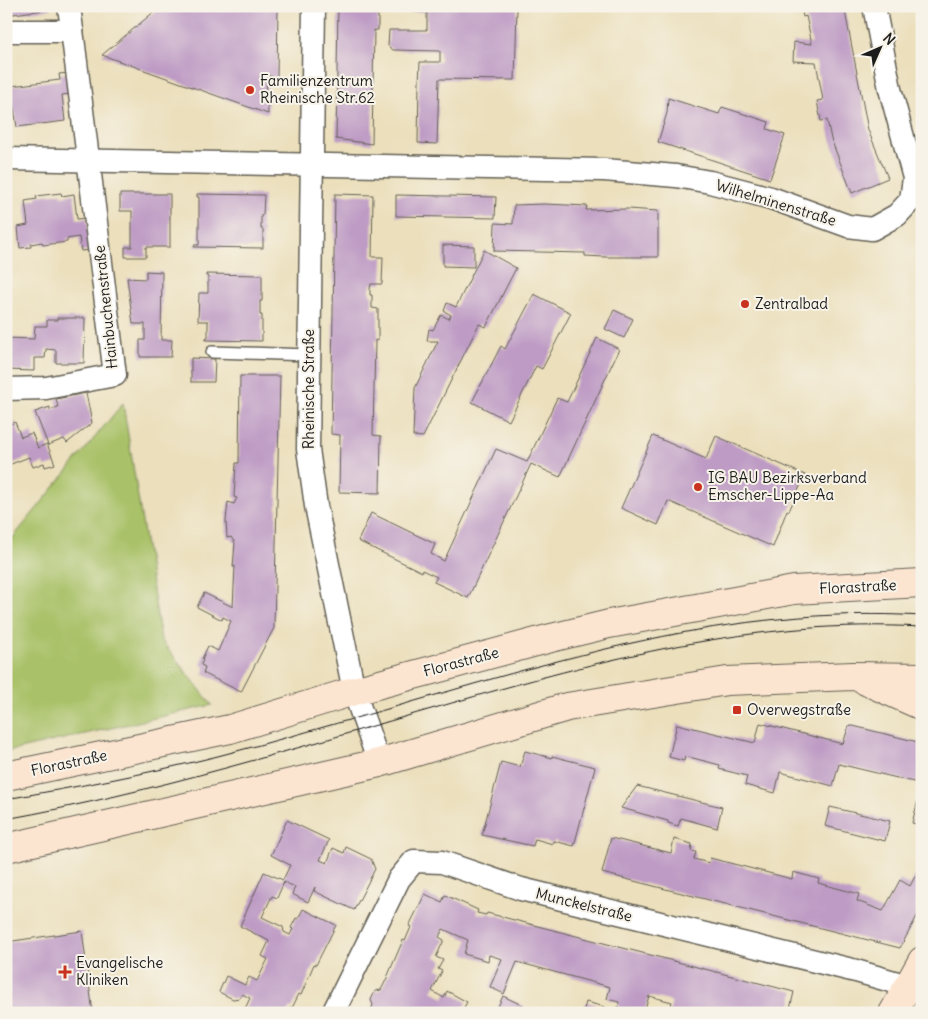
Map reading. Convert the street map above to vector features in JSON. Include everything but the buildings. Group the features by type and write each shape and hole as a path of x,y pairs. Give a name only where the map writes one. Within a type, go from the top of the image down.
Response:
{"main road":[{"name":"Florastraße","path":"6,776 230,729 354,691 609,624 794,590 922,583"},
{"path":"853,676 922,706"},
{"path":"6,848 379,763 567,707 727,681 853,676 922,677"},
{"path":"893,1013 915,988 922,961"}],"street":[{"name":"Hainbuchenstraße","path":"6,389 46,388 115,375 69,6"},
{"name":"Rheinische Straße","path":"314,6 309,458 316,506 354,691 379,763"},
{"name":"Wilhelminenstraße","path":"313,165 604,170 676,176 710,182 772,198 848,226 872,229 897,215 911,200 914,178 890,89 874,6"},
{"path":"6,31 72,31"},
{"path":"6,159 89,159 313,165"},
{"name":"Munckelstraße","path":"333,1013 399,879 414,862 442,862 521,889 856,971 915,988"}],"lane":[{"path":"212,352 309,355"}],"green space":[{"path":"123,403 161,640 212,705 6,752 6,546"}],"tram line":[{"path":"6,799 111,780 214,757 512,673 646,640 713,627 782,619 851,615 922,616"},
{"path":"6,819 117,796 172,782 563,672 680,645 799,629 860,626 922,627"}],"place":[{"name":"Familienzentrum Rheinische Str.62","path":"250,90"},
{"name":"Zentralbad","path":"745,304"},
{"name":"IG BAU Bezirksverband Emscher-Lippe-Aa","path":"698,487"},
{"name":"Overwegstraße","path":"737,710"},
{"name":"Evangelische Kliniken","path":"65,972"}]}
